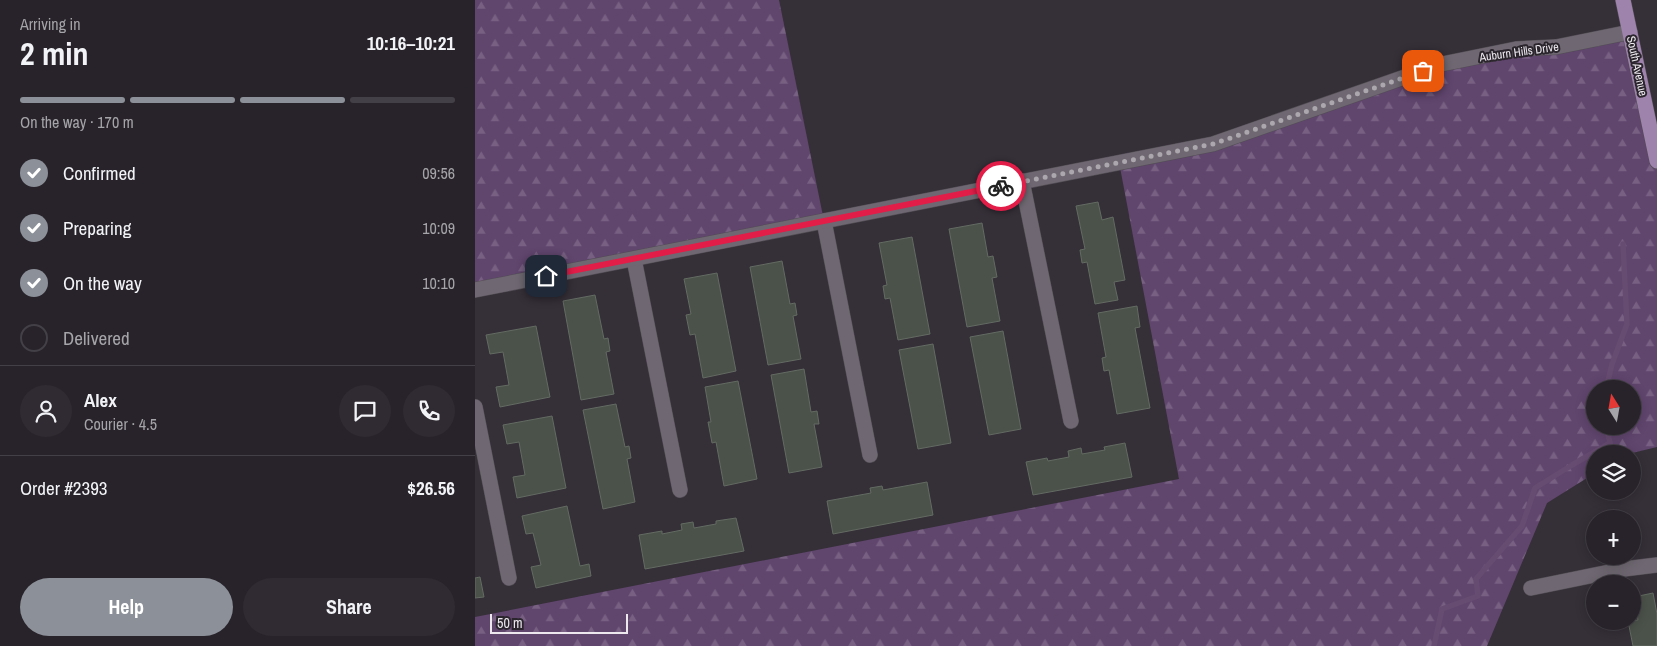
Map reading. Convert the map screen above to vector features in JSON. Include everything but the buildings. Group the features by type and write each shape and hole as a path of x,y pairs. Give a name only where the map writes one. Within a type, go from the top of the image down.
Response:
{"main road":[{"name":"South Avenue","path":"1623,0 1657,160"}],"street":[{"name":"Auburn Hills Drive","path":"475,290 1213,144 1442,64 1516,50 1556,47 1630,32"},
{"path":"1022,181 1071,420"},
{"path":"824,221 870,455"},
{"path":"634,259 680,490"},
{"path":"475,407 509,578"},
{"path":"1531,588 1623,569 1657,565"}],"green space":[{"path":"475,0 779,0 824,221 475,290"},
{"path":"1630,32 1657,161 1657,447 1641,451 1641,445 1586,445 1586,479 1547,503 1487,646 475,646 475,617 1179,479 1119,162 1213,144 1442,64"}],"waterway":[{"path":"1608,380 1627,324 1623,244"},
{"path":"1434,646 1442,609 1478,596 1476,579 1522,526 1535,488 1610,443 1608,435"}],"way so far":[{"path":"1001,186 1213,144 1423,71"}],"route":[{"path":"546,276 1001,186"}]}
